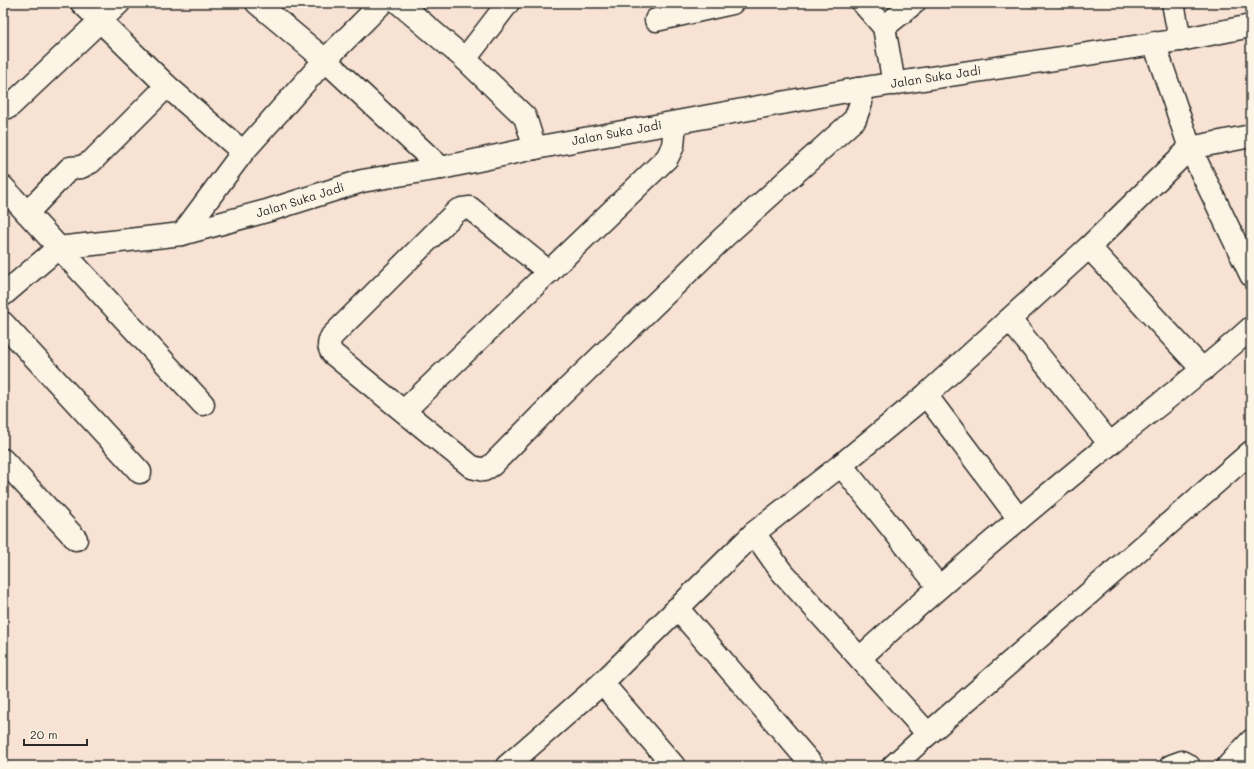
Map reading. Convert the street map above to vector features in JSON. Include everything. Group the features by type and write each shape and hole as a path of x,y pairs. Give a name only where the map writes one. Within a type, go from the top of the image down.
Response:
{"street":[{"path":"82,3 167,86 243,152"},
{"path":"9,107 119,3"},
{"path":"257,3 326,60 441,168"},
{"path":"182,234 243,152 326,60 382,3"},
{"path":"400,3 465,59 526,117 535,148"},
{"path":"465,59 508,3"},
{"path":"656,20 732,3"},
{"path":"864,3 884,27 894,84"},
{"path":"884,27 914,3"},
{"path":"1173,3 1180,40"},
{"name":"Jalan Suka Jadi","path":"58,248 182,234 270,210 362,181 441,168 535,148 858,89 1180,40 1251,26"},
{"path":"1154,43 1190,148 1251,275"},
{"path":"27,213 70,168 81,167 91,162 167,86"},
{"path":"549,272 470,208 462,209 457,211 332,336 329,343 329,349 333,354 472,468 484,470 492,465 558,398 718,242 855,119 861,103 858,89"},
{"path":"404,411 666,158 673,146 675,123"},
{"path":"521,762 754,534 842,465 926,395 1089,247 1190,148 1251,136"},
{"path":"3,187 203,404"},
{"path":"1089,247 1203,370"},
{"path":"3,295 58,248"},
{"path":"1010,320 1110,444"},
{"path":"3,324 140,472"},
{"path":"860,658 939,586 1110,444 1203,370 1251,328"},
{"path":"926,395 1019,520"},
{"path":"893,766 1251,452"},
{"path":"3,460 76,539"},
{"path":"842,465 939,586"},
{"path":"754,534 781,571 928,734"},
{"path":"677,608 813,766"},
{"path":"602,684 674,766"},
{"path":"1228,766 1251,742"},
{"path":"1171,766 1182,762 1190,766"}]}
